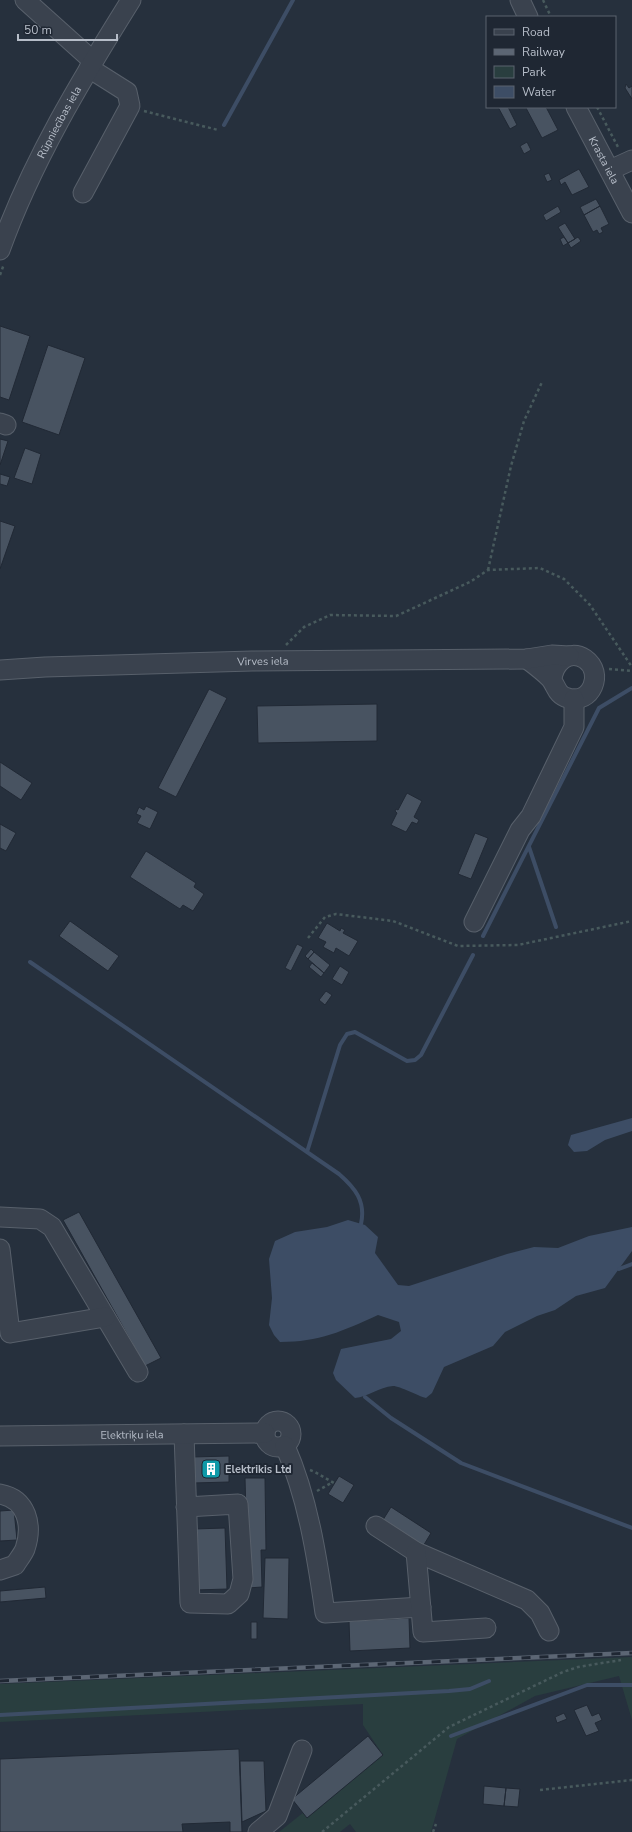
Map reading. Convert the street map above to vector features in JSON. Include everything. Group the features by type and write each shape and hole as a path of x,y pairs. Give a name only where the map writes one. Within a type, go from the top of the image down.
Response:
{"street":[{"path":"25,0 91,65 127,92 130,106 84,193"},
{"name":"Rūpniecības iela","path":"0,250 4,227 40,156 91,65 131,0"},
{"path":"520,0 528,16"},
{"name":"Krasta iela","path":"577,108 632,213"},
{"path":"610,170 626,155"},
{"name":"Virves iela","path":"0,670 45,667 268,662 527,659 552,655 577,656 584,658 591,664 594,671"},
{"path":"569,656 562,659 556,665 552,680 554,688 566,698 582,698 589,693 596,679 594,671"},
{"path":"527,659 538,666 552,680"},
{"path":"474,922 520,830 531,816 574,726 574,699"},
{"path":"0,1217 40,1219 52,1227 138,1372"},
{"path":"0,1249 10,1333 105,1317"},
{"name":"Elektriķu iela","path":"0,1436 265,1433 269,1424 277,1420 286,1423 292,1430 292,1435 291,1439 285,1446 306,1509 318,1558 325,1613 421,1607"},
{"path":"184,1434 186,1507 190,1603 228,1604 239,1594 243,1579 238,1504 186,1507"},
{"path":"0,1494 19,1502 25,1509 28,1528 25,1549 15,1566 0,1570"},
{"path":"376,1526 416,1552 527,1600 540,1613 549,1631"},
{"path":"416,1552 423,1632 486,1628"},
{"path":"258,1832 277,1816 302,1750"}],"path":[{"path":"543,0 551,16"},
{"path":"130,106 152,114 218,130"},
{"path":"598,108 626,155"},
{"path":"488,570 524,421 542,382"},
{"path":"268,662 304,627 330,615 396,616 470,582 488,570 540,568 564,579 590,605 632,667"},
{"path":"594,671 612,669 632,671"},
{"path":"310,1470 333,1483 314,1492"},
{"path":"322,1832 449,1727 578,1666 622,1660"},
{"path":"540,1790 632,1780"},
{"path":"433,1832 436,1824"}],"green space":[{"path":"632,1657 632,1720 619,1676 535,1696 457,1739 431,1832 356,1832 350,1824 340,1832 279,1832 304,1812 307,1818 383,1755 363,1725 363,1704 0,1722 0,1684"}],"water":[{"path":"632,1118 632,1131 605,1140 587,1151 574,1152 568,1145 571,1135"},
{"path":"348,1220 365,1225 378,1237 375,1253 398,1285 409,1286 507,1254 534,1247 558,1248 589,1236 632,1227 632,1251 605,1288 576,1296 555,1310 537,1316 505,1332 493,1346 444,1367 432,1393 426,1398 393,1386 355,1398 336,1380 333,1373 341,1349 391,1339 401,1331 399,1322 378,1315 319,1338 280,1342 274,1335 269,1325 272,1298 269,1259 275,1241 295,1232 327,1227"}],"building":[{"path":"626,84 629,88 632,86 632,99 625,88"},
{"path":"499,108 508,108 517,125 510,129"},
{"path":"526,108 547,108 558,130 542,138"},
{"path":"527,142 531,150 524,154 520,146"},
{"path":"579,169 589,187 572,195 565,182 561,185 559,180"},
{"path":"549,173 552,180 547,182 544,175"},
{"path":"596,199 600,206 584,215 580,207"},
{"path":"558,206 561,212 546,221 543,215"},
{"path":"600,206 609,224 601,228 603,232 599,234 597,230 593,232 584,215"},
{"path":"565,223 575,239 568,243 558,227"},
{"path":"564,237 568,243 563,246 560,239"},
{"path":"578,237 581,241 571,248 568,243"},
{"path":"0,326 30,336 9,400 0,397"},
{"path":"48,345 85,358 59,435 22,422"},
{"path":"0,439 8,441 0,465"},
{"path":"25,448 41,454 32,484 14,478"},
{"path":"0,474 10,477 7,486 0,484"},
{"path":"0,521 15,526 0,569"},
{"path":"209,689 227,698 176,797 158,788"},
{"path":"377,704 377,741 258,743 257,706"},
{"path":"0,762 32,783 21,800 0,786"},
{"path":"407,793 422,801 414,817 419,820 417,824 412,822 406,832 391,825 397,813 395,811 396,809 398,810"},
{"path":"146,806 158,812 150,829 137,823 141,816 136,814 139,807 144,810"},
{"path":"0,824 16,833 6,851 0,848"},
{"path":"475,833 488,838 471,879 458,874"},
{"path":"146,851 196,883 194,887 204,894 193,911 183,905 180,909 130,877"},
{"path":"70,921 119,956 108,971 59,936"},
{"path":"327,923 340,931 341,928 345,930 343,933 358,941 349,956 336,948 334,953 323,947 326,942 318,938"},
{"path":"297,944 303,947 291,971 285,968"},
{"path":"311,949 314,952 308,959 305,956"},
{"path":"314,952 330,965 324,973 308,959"},
{"path":"312,963 324,973 321,977 309,967"},
{"path":"340,966 349,972 342,985 332,979"},
{"path":"326,991 332,995 325,1005 319,1000"},
{"path":"79,1212 161,1358 145,1366 63,1220"},
{"name":"Elektrikis Ltd","path":"229,1456 229,1482 193,1483 192,1457"},
{"path":"339,1476 354,1485 343,1503 328,1494"},
{"path":"245,1478 265,1478 266,1550 261,1550 262,1587 248,1588"},
{"path":"391,1507 431,1533 422,1548 381,1523"},
{"path":"14,1510 17,1540 0,1541 0,1511"},
{"path":"225,1528 227,1589 195,1590 194,1529"},
{"path":"265,1558 289,1558 288,1619 263,1618"},
{"path":"45,1587 46,1598 0,1602 0,1591"},
{"path":"409,1618 410,1648 350,1651 349,1621"},
{"path":"251,1622 257,1622 257,1639 251,1639"},
{"path":"587,1705 592,1716 599,1713 602,1720 595,1723 599,1731 586,1736 574,1710"},
{"path":"564,1713 567,1719 557,1723 555,1717"},
{"path":"368,1736 383,1755 307,1818 292,1799"},
{"path":"239,1749 242,1832 230,1832 230,1822 182,1824 183,1832 0,1832 0,1759"},
{"path":"240,1761 264,1761 266,1811 242,1822"},
{"path":"484,1786 506,1788 504,1806 483,1804"},
{"path":"506,1788 520,1789 518,1807 504,1806"}],"waterway":[{"path":"224,125 293,0"},
{"path":"483,936 599,708 632,688"},
{"path":"529,847 556,927"},
{"path":"307,1152 340,1045 347,1034 355,1032 407,1061 415,1060 421,1055 473,955"},
{"path":"30,962 339,1174 350,1184 358,1196 362,1208 361,1224"},
{"path":"619,1269 632,1264"},
{"path":"365,1397 391,1418 461,1463 632,1528"},
{"path":"0,1715 449,1691 470,1689 489,1681"},
{"path":"451,1736 587,1685 632,1685"}],"railway":[{"path":"0,1681 632,1653"}],"place":[{"name":"Elektrikis Ltd","path":"211,1469"}]}
